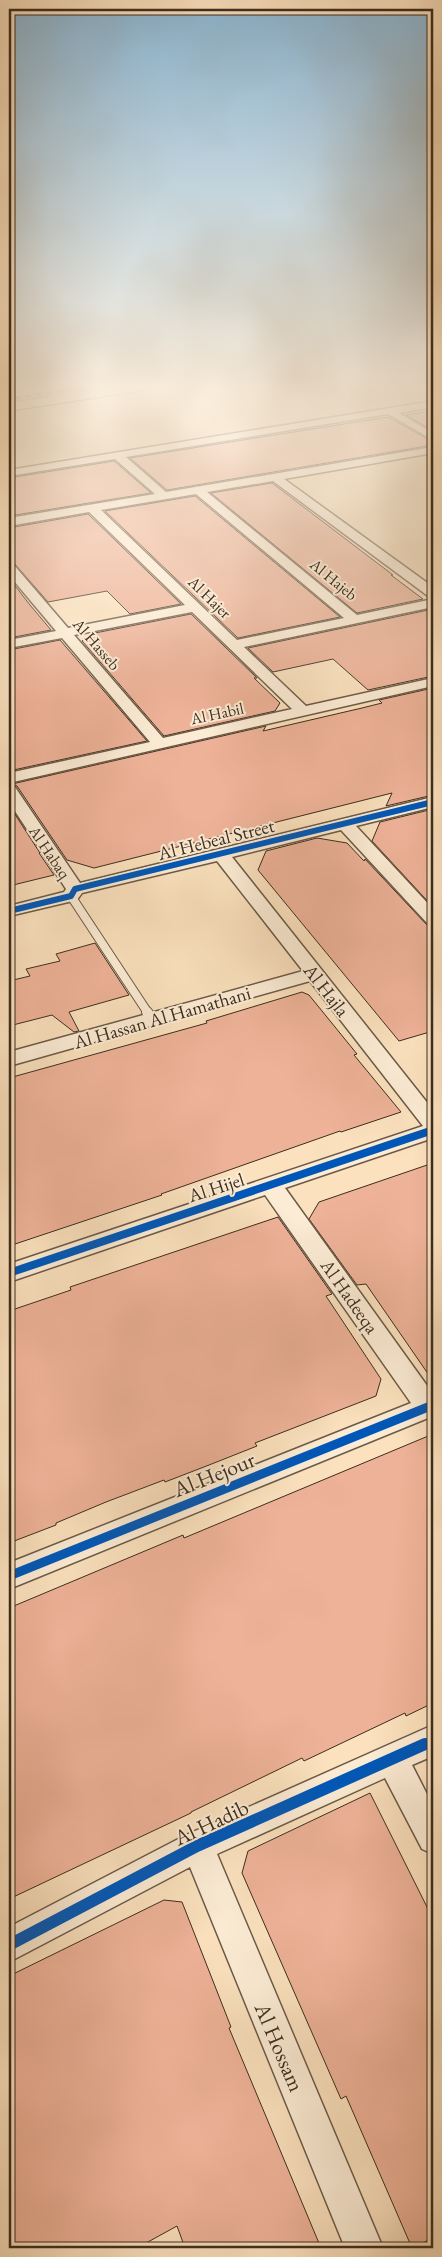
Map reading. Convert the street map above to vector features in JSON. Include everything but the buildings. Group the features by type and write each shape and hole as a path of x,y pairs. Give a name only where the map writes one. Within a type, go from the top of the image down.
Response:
{"street":[{"path":"159,491 164,496"},
{"path":"9,522 190,491"},
{"name":"Al Hajeb","path":"200,491 354,619"},
{"path":"295,491 433,593"},
{"name":"Al Hajer","path":"92,508 303,712"},
{"name":"Al Hasseb","path":"9,567 159,743"},
{"name":"Al Hajeb","path":"233,645 433,603"},
{"path":"9,644 196,607"},
{"name":"Al Habil","path":"9,778 433,682"},
{"name":"Al Habaq","path":"9,790 73,892"},
{"name":"Al Hebeal Street","path":"9,911 73,892 433,802"},
{"path":"345,824 433,919"},
{"name":"Al Hajla","path":"221,855 433,1124"},
{"name":"Al Hassan Al Hamathani","path":"9,1060 314,974"},
{"name":"Al Hijel","path":"9,1273 433,1130"},
{"name":"Al Hadeeqa","path":"271,1186 431,1406"},
{"name":"Al Hejour","path":"9,1576 431,1406"},
{"name":"Al Hadib","path":"9,1945 197,1846 433,1740"},
{"path":"392,1760 433,1838"},
{"name":"Al Hossam","path":"197,1846 364,2248"}],"lane":[{"path":"73,892 153,1020"}],"cycle path":[{"path":"9,911 71,896 75,889 433,802"},
{"path":"9,1273 433,1130"},
{"path":"9,1576 433,1405"},
{"path":"9,1945 197,1846 433,1740"}]}
